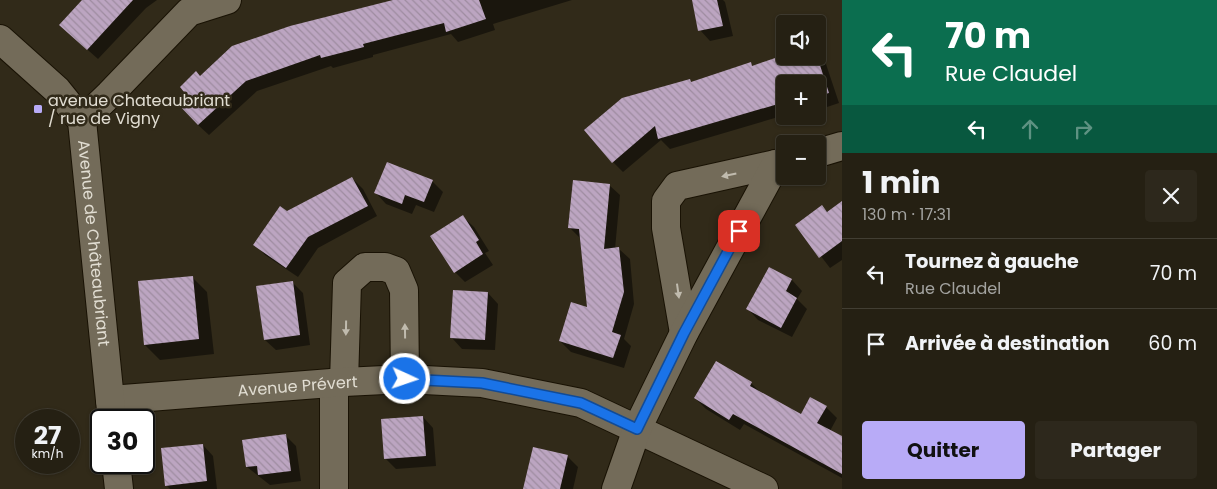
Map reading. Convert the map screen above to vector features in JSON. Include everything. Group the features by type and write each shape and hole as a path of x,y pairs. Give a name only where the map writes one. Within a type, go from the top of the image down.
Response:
{"street":[{"path":"82,121 189,12 227,0"},
{"name":"Avenue de Châteaubriant","path":"0,39 57,90 82,121 111,409"},
{"path":"826,150 842,146"},
{"path":"684,333 666,228 666,201 678,186 776,164"},
{"path":"616,489 637,429 684,333 776,172"},
{"path":"334,489 339,382 347,283 365,267 385,267 396,271 404,290 405,379"},
{"name":"Avenue Prévert","path":"119,409 339,382 405,379 482,383 581,403 764,489"},
{"path":"117,474 119,489"}],"building":[{"path":"82,0 133,0 87,50 59,25"},
{"path":"393,0 479,0 486,19 446,32 444,23 363,44 364,47 321,58 320,55 246,81 198,125 175,101 184,92 180,87 196,71 200,76 232,46 290,26"},
{"path":"692,0 717,0 723,26 698,31"},
{"path":"776,58 776,65 820,65 823,75 776,75 776,105 658,139 655,126 612,163 584,130 622,98 690,79 691,82 751,62 752,66"},
{"path":"387,162 433,180 424,202 405,195 402,204 374,193"},
{"path":"352,177 368,206 308,237 286,268 253,245 280,206 287,211"},
{"path":"573,180 610,184 604,249 619,247 624,292 612,332 621,335 613,358 559,341 571,302 587,307 579,229 568,228"},
{"path":"842,201 842,241 819,258 795,225 822,205 827,212"},
{"path":"463,215 479,240 476,242 483,254 454,273 430,236"},
{"path":"769,267 792,279 786,291 797,298 781,328 746,309"},
{"path":"193,276 199,339 144,345 138,281"},
{"path":"293,281 300,335 264,340 256,286"},
{"path":"453,290 488,292 485,340 450,338"},
{"path":"716,361 752,382 750,386 801,414 810,397 827,406 817,423 842,436 842,474 733,414 729,420 694,398"},
{"path":"423,416 426,456 384,459 381,419"},
{"path":"286,434 291,471 258,475 257,466 246,467 242,440"},
{"path":"203,444 207,481 165,486 161,448"},
{"path":"533,447 568,455 560,489 523,489"}],"place":[{"name":"avenue Chateaubriant / rue de Vigny","path":"38,109"}],"route":[{"path":"405,379 482,383 581,403 637,429 684,333 739,231"}]}
